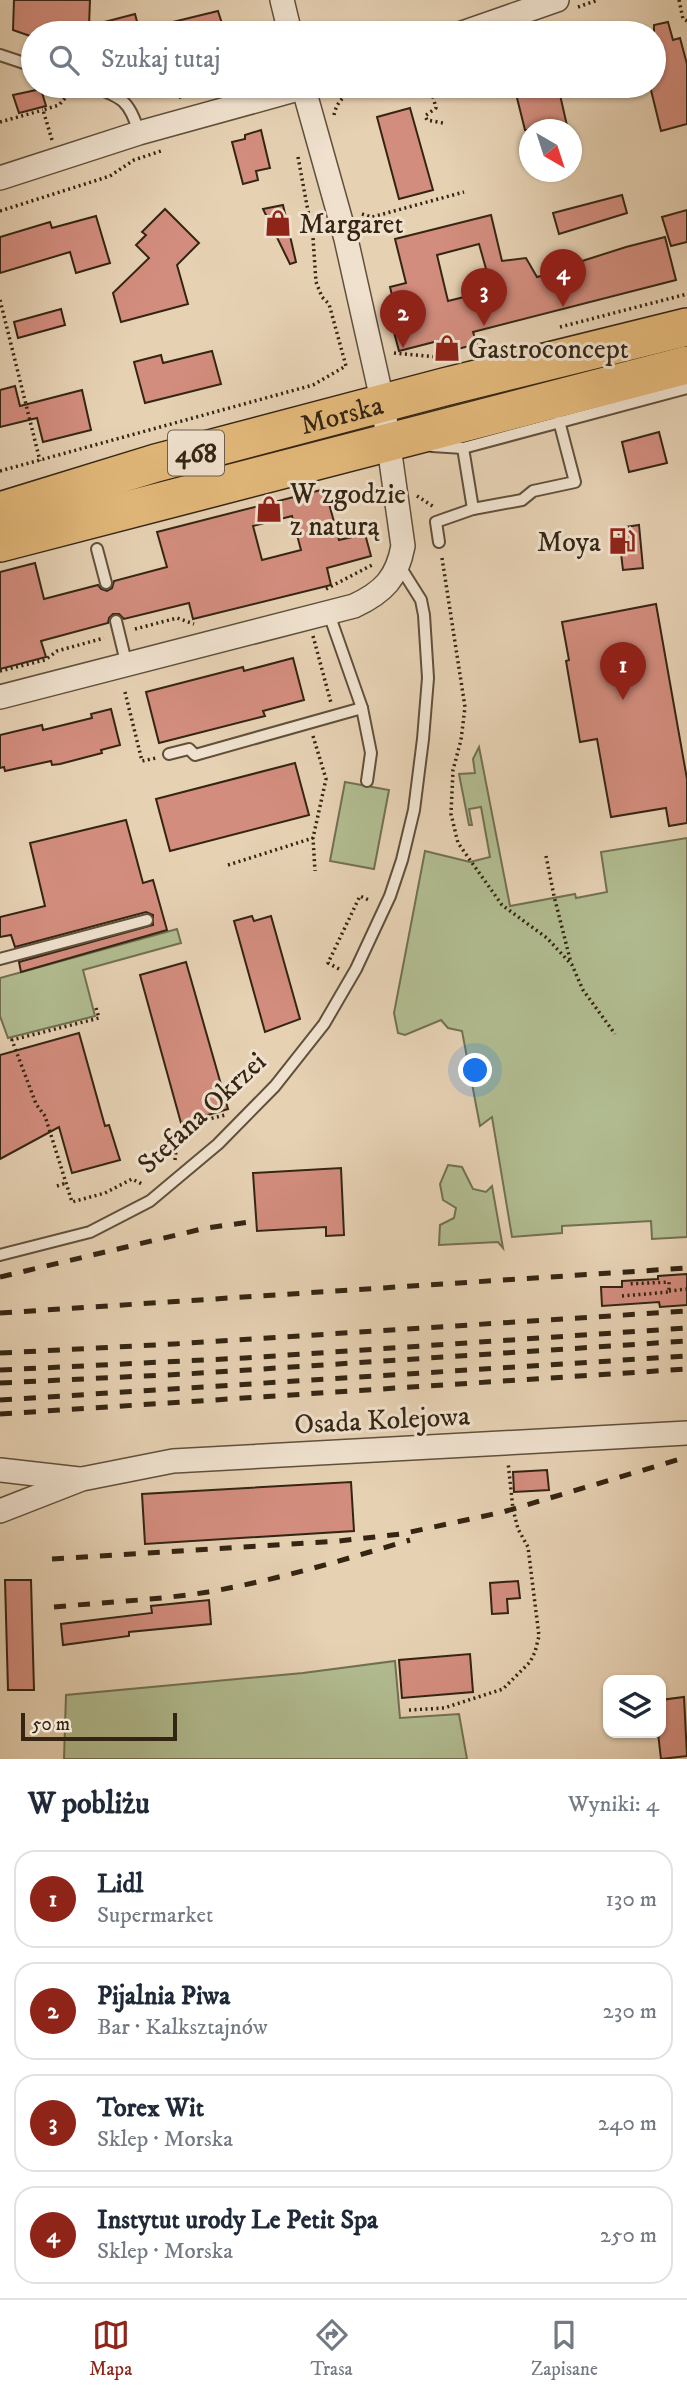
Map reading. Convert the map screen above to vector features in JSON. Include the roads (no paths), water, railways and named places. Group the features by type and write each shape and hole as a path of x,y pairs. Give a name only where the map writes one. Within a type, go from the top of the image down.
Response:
{"main road":[{"name":"Morska","path":"0,511 156,463 687,327"},
{"name":"Morska","path":"0,543 687,365"}],"street":[{"path":"282,0 287,21"},
{"path":"495,21 549,1"},
{"path":"0,178 139,133 263,98"},
{"path":"0,697 329,614 372,598 388,584 390,563 402,546 383,404 346,239 308,98"},
{"name":"Osada Kolejowa","path":"0,1511 82,1479 173,1461 687,1433"},
{"name":"Osada Kolejowa","path":"0,1470 82,1479"}],"lane":[{"path":"0,55 21,62"},
{"path":"120,98 131,110 139,133"},
{"path":"388,442 463,448 687,388"},
{"path":"439,542 436,522 473,509 523,500 533,491 575,482 559,421"},
{"path":"463,448 473,509"},
{"path":"97,549 106,583"},
{"name":"Stefana Okrzei","path":"0,1255 90,1232 150,1201 218,1144 275,1086 324,1024 356,969 390,896 402,860 414,810 423,739 428,678 424,615 421,600 390,563"},
{"path":"329,614 362,708 371,753 367,780"},
{"path":"116,621 127,666"},
{"path":"169,754 189,749 195,755 362,708"},
{"path":"0,960 147,920"}],"railway":[{"path":"0,1277 206,1228 257,1221"},
{"path":"0,1313 687,1268"},
{"path":"0,1353 687,1311"},
{"path":"0,1370 245,1358 687,1328"},
{"path":"0,1383 186,1374 687,1341"},
{"path":"0,1400 687,1356"},
{"path":"0,1414 687,1369"},
{"path":"52,1559 339,1541 401,1534 503,1512 687,1457"},
{"path":"54,1607 208,1592 285,1576 410,1540"}],"place":[{"name":"Margaret","path":"278,223"},
{"name":"Instytut urody Le Petit Spa","path":"563,307"},
{"name":"Torex Wit","path":"484,326"},
{"name":"Pijalnia Piwa","path":"403,348"},
{"name":"Gastroconcept","path":"447,348"},
{"name":"W zgodzie z naturą","path":"269,509"},
{"name":"Moya","path":"622,541"},
{"name":"Lidl","path":"623,700"}]}
